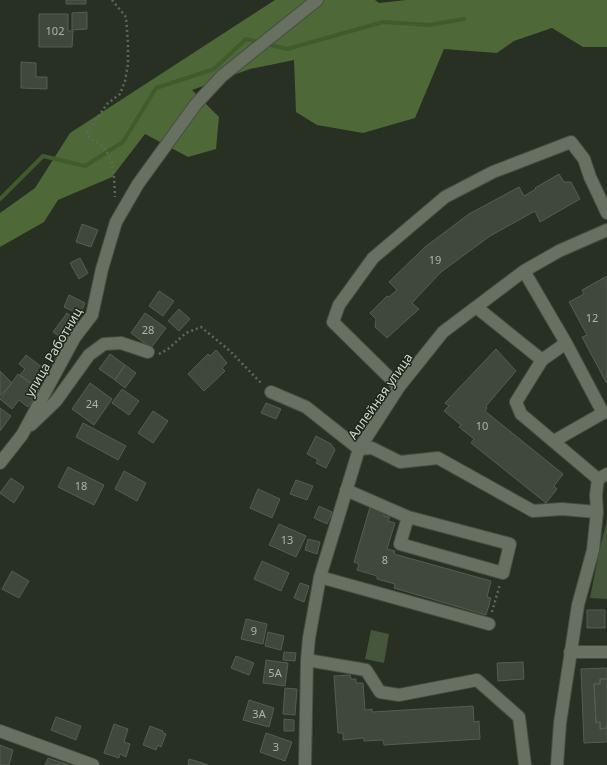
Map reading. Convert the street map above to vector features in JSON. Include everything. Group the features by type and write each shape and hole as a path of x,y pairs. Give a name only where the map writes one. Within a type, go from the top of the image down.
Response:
{"street":[{"name":"улица Работниц","path":"0,463 22,434 75,337 92,315 102,269 116,222 138,184 196,104 222,76 318,0"},
{"path":"399,387 333,322 339,305 373,258 445,197 493,172 571,142 584,159 590,176 607,212"},
{"name":"Аллейная улица","path":"305,765 307,660 309,638 320,577 359,449 399,387 443,332 524,271 559,251 607,230"},
{"path":"524,271 566,343 605,418 554,441"},
{"path":"476,307 542,360"},
{"path":"22,434 56,401 89,355 104,344 121,343 148,352"},
{"path":"557,765 560,723 566,693 570,652 578,606 592,550 597,512 596,495 602,477 521,414 516,402 542,360 566,343"},
{"path":"270,392 306,407 359,449 372,448 400,462 438,458 533,511 562,509 597,512"},
{"path":"346,490 408,516 510,544 503,573 400,544 408,516"},
{"path":"320,577 488,624"},
{"path":"570,652 607,652"},
{"path":"307,660 366,670 380,692 399,695 477,680 520,717 525,765"},
{"path":"0,731 93,765"}],"path":[{"path":"112,0 126,17 128,64 125,81 120,94 107,104 87,133 90,140 102,145 111,159 115,200"},
{"path":"148,352 160,354 186,333 201,327 230,351 270,392"},
{"path":"488,624 503,573"}],"green space":[{"path":"275,0 375,0 379,3 406,0 607,0 607,47 583,47 552,28 514,41 497,53 444,49 415,118 363,133 317,125 296,112 294,60 250,69 192,90 219,117 216,149 188,157 145,134 112,177 58,200 44,222 0,247 0,213 35,188 70,133"},
{"path":"607,521 607,599 590,598 600,547"},
{"path":"371,630 389,634 384,663 365,659"}],"building":[{"path":"66,0 86,0 86,4 66,4"},
{"path":"87,12 87,29 72,30 72,13"},
{"path":"39,14 68,14 68,31 73,31 72,47 39,47"},
{"path":"21,62 36,63 36,77 47,77 47,89 21,88"},
{"path":"559,174 564,182 571,182 580,199 540,222 535,211 490,236 441,272 412,303 419,309 387,338 375,327 376,319 370,313 387,296 389,297 397,290 389,282 425,247 469,214 519,187 524,196"},
{"path":"82,224 98,230 91,247 76,242"},
{"path":"80,258 88,273 79,279 70,263"},
{"path":"607,276 606,382 582,337 587,335 569,302 584,294 582,290"},
{"path":"159,291 174,301 163,316 149,306"},
{"path":"69,295 85,303 80,315 64,307"},
{"path":"179,309 190,319 179,331 168,321"},
{"path":"67,313 78,322 65,340 53,332"},
{"path":"145,313 166,328 151,348 131,333"},
{"path":"496,349 516,371 486,406 487,408 485,411 563,474 554,486 557,489 546,503 471,443 474,439 459,427 461,425 444,411 449,406 445,403"},
{"path":"216,350 227,363 222,368 225,371 204,391 188,374 208,354 210,356"},
{"path":"110,354 125,365 115,380 99,369"},
{"path":"26,355 47,371 41,380 36,377 31,383 20,375 25,369 19,364"},
{"path":"125,365 136,373 125,388 115,380"},
{"path":"0,371 12,383 0,396"},
{"path":"18,374 40,390 28,407 19,400 12,409 0,399"},
{"path":"90,383 112,399 94,425 72,409"},
{"path":"122,389 139,401 129,415 112,403"},
{"path":"266,403 281,409 276,419 261,413"},
{"path":"0,408 11,416 0,431"},
{"path":"153,411 168,421 153,443 138,433"},
{"path":"83,423 126,446 118,460 76,437"},
{"path":"316,436 331,444 335,450 326,468 316,463 318,460 307,454"},
{"path":"68,467 104,485 94,505 58,487"},
{"path":"124,471 146,483 137,501 115,489"},
{"path":"11,478 24,487 14,503 0,493"},
{"path":"296,480 313,486 307,500 290,494"},
{"path":"258,489 280,499 272,518 250,508"},
{"path":"319,506 332,512 327,524 314,518"},
{"path":"370,507 385,512 384,516 390,517 388,521 395,523 387,549 395,551 394,554 491,581 487,597 491,598 486,615 394,588 395,584 377,579 377,576 357,570 359,564 354,562"},
{"path":"279,524 306,536 296,557 269,545"},
{"path":"308,539 320,542 317,554 305,550"},
{"path":"262,561 289,573 281,591 254,579"},
{"path":"12,571 29,581 19,598 2,589"},
{"path":"300,583 309,586 304,602 294,598"},
{"path":"587,610 605,610 605,628 587,628"},
{"path":"246,619 267,624 263,644 241,639"},
{"path":"268,632 284,636 281,650 265,646"},
{"path":"284,652 296,653 295,661 283,660"},
{"path":"236,656 254,663 249,675 231,668"},
{"path":"266,660 288,663 285,686 263,683"},
{"path":"523,662 524,679 498,681 497,663"},
{"path":"607,668 607,679 600,679 600,684 594,684 596,723 600,722 600,729 607,728 607,742 584,743 581,669"},
{"path":"350,675 351,679 356,679 356,683 363,683 365,710 372,709 372,712 473,706 474,722 479,721 480,739 384,745 383,740 364,741 364,738 343,740 343,733 338,733 334,676"},
{"path":"600,679 607,679 607,728 600,729 600,722 596,723 594,684 600,684"},
{"path":"285,688 297,689 295,715 283,714"},
{"path":"249,700 274,708 269,727 243,720"},
{"path":"56,717 81,726 76,740 51,730"},
{"path":"284,719 294,720 294,731 284,731"},
{"path":"114,724 128,729 124,742 130,744 126,757 120,754 119,758 104,753"},
{"path":"150,726 163,731 163,733 166,734 161,747 158,745 156,750 143,745"},
{"path":"266,733 292,742 285,761 260,752"},
{"path":"0,745 13,750 9,765 0,765"},
{"path":"48,758 69,765 45,765"},
{"path":"189,759 206,764 208,765 188,765"}],"waterway":[{"path":"0,199 43,156 85,166 123,142 156,88 214,69 246,39 287,49 383,22 429,25 464,19"}]}
